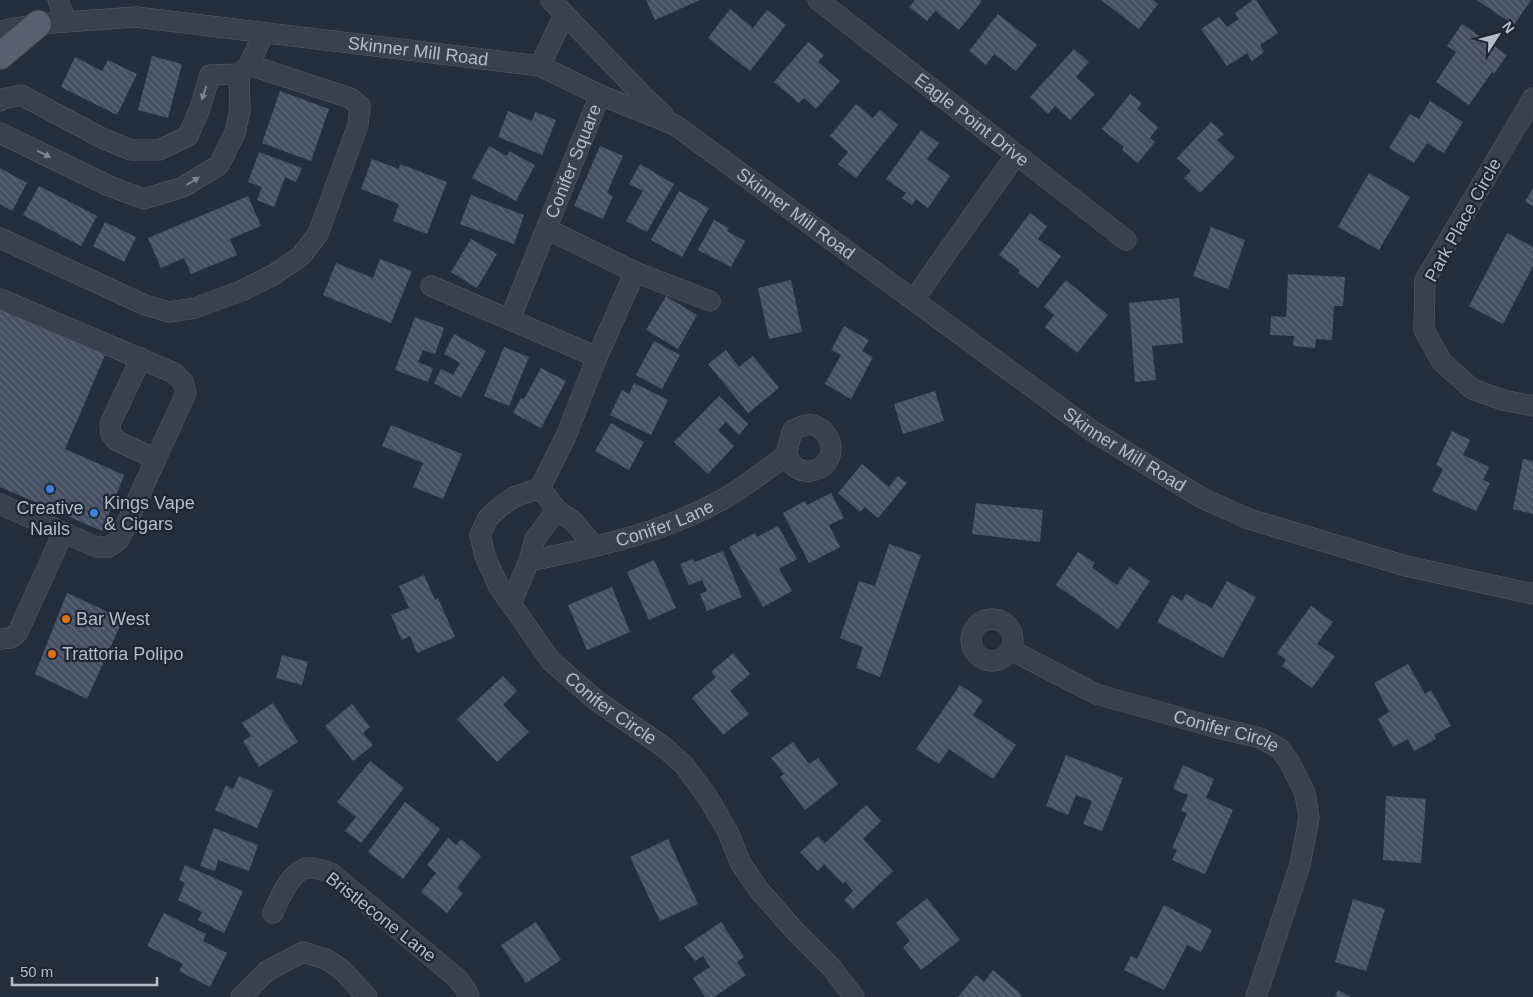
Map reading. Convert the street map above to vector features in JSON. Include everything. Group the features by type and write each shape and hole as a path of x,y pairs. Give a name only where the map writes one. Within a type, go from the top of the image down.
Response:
{"main road":[{"path":"0,56 38,24"}],"street":[{"path":"58,0 66,22"},
{"name":"Eagle Point Drive","path":"818,0 1126,240"},
{"path":"540,66 557,7 646,99 675,124"},
{"name":"Skinner Mill Road","path":"0,31 38,24 136,17 540,66 600,95 675,124 1092,431 1202,498 1249,519 1406,566 1533,594"},
{"path":"0,133 109,186 144,199 183,187 219,166 235,133 240,110 244,70 264,33"},
{"path":"0,101 21,95 102,138 132,150 159,150 188,136 200,108 210,75 244,70 350,98 360,106 358,125 318,234 301,256 273,275 241,291 195,308 169,312 145,305 0,238"},
{"name":"Conifer Square","path":"510,319 548,229 600,95"},
{"name":"Park Place Circle","path":"1533,98 1425,280 1424,330 1442,362 1472,389 1504,400 1533,406"},
{"path":"914,299 1016,155"},
{"name":"Conifer Square","path":"548,229 635,272 710,301"},
{"path":"594,546 572,522 557,510 540,488 566,436 597,357 635,272"},
{"path":"432,286 597,357"},
{"path":"0,299 174,373 183,382 186,393 119,540 109,548 96,547 0,504"},
{"path":"141,358 110,424 111,434 117,441 156,459"},
{"name":"Conifer Lane","path":"529,561 644,533 688,516 721,502 749,484 786,454"},
{"name":"Conifer Circle","path":"540,488 514,496 488,518 480,535 485,556 500,588 551,661 597,702 664,747 684,765 708,798 728,832 741,864 759,890 794,930 832,968 844,994"},
{"path":"510,603 529,561 535,539 557,510"},
{"path":"0,639 11,638 18,632 63,533"},
{"name":"Conifer Circle","path":"1011,650 1096,694 1260,738 1279,748 1290,764 1305,793 1309,818 1300,865 1256,997"},
{"name":"Bristlecone Lane","path":"273,913 287,884 300,870 308,867 331,873 458,979 469,997"},
{"path":"241,997 267,971 303,952 328,960 342,971 367,997"}],"building":[{"path":"646,0 700,0 655,20"},
{"path":"915,0 982,1 959,30 935,11 927,21 909,7"},
{"path":"1101,0 1153,0 1158,4 1139,29"},
{"path":"1253,0 1256,0 1278,33 1260,45 1264,52 1252,61 1247,53 1227,66 1201,29 1219,17 1227,27 1239,19 1235,13"},
{"path":"1477,0 1531,0 1514,25"},
{"path":"730,9 753,28 767,10 786,25 750,71 708,38"},
{"path":"998,14 1037,45 1016,71 994,54 986,65 969,51"},
{"path":"1462,24 1507,55 1494,74 1492,72 1469,105 1436,82 1456,52 1447,46"},
{"path":"808,42 824,55 818,62 840,81 816,109 804,98 799,103 774,82"},
{"path":"1074,49 1089,62 1076,77 1095,94 1070,120 1055,106 1048,114 1030,97"},
{"path":"152,56 182,64 168,118 138,110"},
{"path":"75,57 102,71 108,60 137,74 117,115 61,87"},
{"path":"280,91 329,109 311,161 262,143"},
{"path":"1130,94 1142,103 1137,109 1158,127 1150,138 1155,142 1138,163 1122,150 1124,147 1102,129"},
{"path":"1430,101 1463,122 1444,153 1427,143 1414,163 1389,148 1410,114 1419,119"},
{"path":"856,104 873,118 880,110 898,125 856,178 838,164 848,152 830,136"},
{"path":"508,111 532,121 535,112 556,120 542,155 498,137"},
{"path":"1211,122 1224,134 1217,140 1235,157 1200,193 1184,178 1191,171 1177,158"},
{"path":"921,130 939,143 927,159 950,176 928,208 916,199 912,205 902,198 906,193 886,179"},
{"path":"489,146 507,156 509,151 535,165 516,201 472,178"},
{"path":"600,146 623,156 607,193 613,196 603,219 574,206"},
{"path":"259,152 302,168 296,182 285,177 274,207 257,200 262,187 248,182"},
{"path":"372,159 399,169 400,164 447,182 427,234 393,221 399,204 361,189"},
{"path":"640,164 674,184 647,232 626,221 643,191 629,184"},
{"path":"0,168 27,183 12,211 0,204"},
{"path":"1369,173 1410,197 1379,250 1338,227"},
{"path":"39,186 97,216 81,246 23,215"},
{"path":"1533,188 1533,206 1525,202"},
{"path":"679,191 709,208 682,257 651,240"},
{"path":"471,195 524,215 514,244 460,224"},
{"path":"248,196 261,226 230,239 237,255 191,274 184,258 161,268 148,238"},
{"path":"1030,213 1047,226 1038,239 1061,256 1038,288 1018,273 1020,270 999,255"},
{"path":"714,220 729,228 727,231 745,241 731,267 698,250"},
{"path":"105,222 136,237 124,262 93,246"},
{"path":"1211,227 1245,240 1228,289 1193,276"},
{"path":"1507,233 1533,247 1533,266 1503,324 1469,306"},
{"path":"471,239 497,254 477,288 451,272"},
{"path":"380,259 412,271 391,323 323,295 336,263 373,278"},
{"path":"1288,274 1345,277 1343,306 1334,306 1332,340 1316,339 1315,348 1293,346 1294,336 1270,335 1271,316 1286,317"},
{"path":"791,280 802,332 769,339 758,288"},
{"path":"1066,280 1108,315 1077,353 1045,327 1054,315 1044,307"},
{"path":"666,296 697,315 678,349 646,330"},
{"path":"1179,298 1183,343 1152,346 1156,380 1135,382 1129,303"},
{"path":"0,309 105,355 65,449 124,475 102,531 0,487"},
{"path":"415,317 444,328 435,354 423,350 418,362 433,368 428,382 395,370"},
{"path":"844,326 869,340 862,351 873,357 851,399 825,384 841,355 831,350"},
{"path":"454,334 486,351 461,398 434,383 441,369 453,375 460,363 444,354"},
{"path":"654,341 680,355 662,389 636,375"},
{"path":"504,347 529,357 509,406 484,396"},
{"path":"726,350 739,367 753,356 779,388 748,413 708,364"},
{"path":"541,368 566,381 541,428 513,413 521,398 524,399"},
{"path":"634,383 668,400 651,435 610,415 622,390 629,394"},
{"path":"935,391 944,421 903,434 894,404"},
{"path":"719,396 748,424 739,435 726,422 718,430 734,446 708,474 674,442"},
{"path":"611,423 644,442 629,470 595,451"},
{"path":"391,425 462,454 443,499 413,487 423,463 382,446"},
{"path":"1452,431 1470,440 1463,455 1489,467 1483,480 1490,483 1476,511 1432,491 1443,469 1436,465"},
{"path":"1523,459 1533,461 1533,514 1513,509"},
{"path":"862,464 889,487 898,476 907,483 878,518 865,507 860,512 838,493"},
{"path":"831,493 844,518 829,525 840,547 809,563 783,513 805,501 807,505"},
{"path":"976,503 1043,510 1040,542 972,534"},
{"path":"778,526 797,559 779,569 792,591 763,607 729,547 755,533 757,537"},
{"path":"889,544 921,555 880,677 856,668 863,647 840,638 859,581 875,586"},
{"path":"723,551 742,597 707,611 700,594 707,591 702,580 689,585 680,564 693,559 695,562"},
{"path":"1078,552 1095,563 1092,568 1117,585 1129,567 1150,581 1118,629 1056,585"},
{"path":"654,560 676,608 649,620 627,572"},
{"path":"424,575 435,600 438,598 455,637 417,653 410,636 402,640 391,615 409,608 399,586"},
{"path":"1227,581 1256,597 1223,658 1157,622 1172,595 1182,601 1186,594 1212,608"},
{"path":"612,587 630,632 587,650 568,605"},
{"path":"67,593 123,619 87,699 35,674"},
{"path":"1311,606 1333,622 1317,644 1335,656 1312,688 1282,666 1286,660 1277,653"},
{"path":"733,653 750,674 730,691 749,714 723,735 692,698 716,677 711,672"},
{"path":"282,655 308,662 302,685 276,678"},
{"path":"1408,664 1425,694 1431,690 1451,726 1434,735 1436,739 1414,751 1408,739 1393,747 1378,719 1389,712 1374,683"},
{"path":"503,676 517,691 503,705 529,732 497,762 457,719"},
{"path":"960,685 983,700 973,715 1016,745 993,779 949,749 939,764 916,749"},
{"path":"273,703 298,742 259,767 243,741 251,736 242,723"},
{"path":"352,704 370,727 363,733 373,745 353,761 325,726"},
{"path":"793,742 809,764 818,758 838,784 805,810 780,777 784,774 771,758"},
{"path":"1066,755 1123,778 1102,831 1083,824 1092,801 1076,795 1068,815 1046,806"},
{"path":"370,761 404,788 361,843 345,831 356,817 337,802"},
{"path":"1183,765 1214,779 1206,798 1233,810 1205,874 1172,860 1177,850 1172,848 1187,813 1181,811 1188,795 1173,789"},
{"path":"239,776 273,791 257,828 215,810 226,785 233,789"},
{"path":"1386,796 1426,799 1421,863 1383,860"},
{"path":"405,802 440,829 403,879 368,852"},
{"path":"866,805 881,821 863,839 893,871 853,909 844,900 853,891 845,881 843,884 824,864 818,871 800,852 818,836 825,843"},
{"path":"214,828 258,845 249,871 218,860 215,871 200,866"},
{"path":"448,838 456,845 461,839 481,856 457,888 463,893 447,913 421,892 436,873 427,865"},
{"path":"668,839 698,904 660,921 630,857"},
{"path":"185,865 243,891 224,933 198,920 202,912 178,900 185,883 179,880"},
{"path":"927,898 960,940 921,970 903,947 910,941 896,923"},
{"path":"1353,899 1385,909 1366,971 1335,962"},
{"path":"1164,905 1212,930 1201,952 1187,945 1164,990 1124,970 1131,956 1137,959"},
{"path":"164,913 206,934 203,941 227,953 210,987 179,971 183,964 147,946"},
{"path":"536,922 561,960 526,983 501,945"},
{"path":"721,922 744,957 737,962 746,975 714,997 705,997 693,978 710,967 703,956 695,961 684,947"},
{"path":"993,970 1022,995 1020,997 958,997 976,975 984,982"},
{"path":"1338,990 1351,997 1335,997"}],"place":[{"name":"Creative Nails","path":"50,489"},
{"name":"Kings Vape & Cigars","path":"94,513"},
{"name":"Bar West","path":"66,619"},
{"name":"Trattoria Polipo","path":"52,654"}]}
